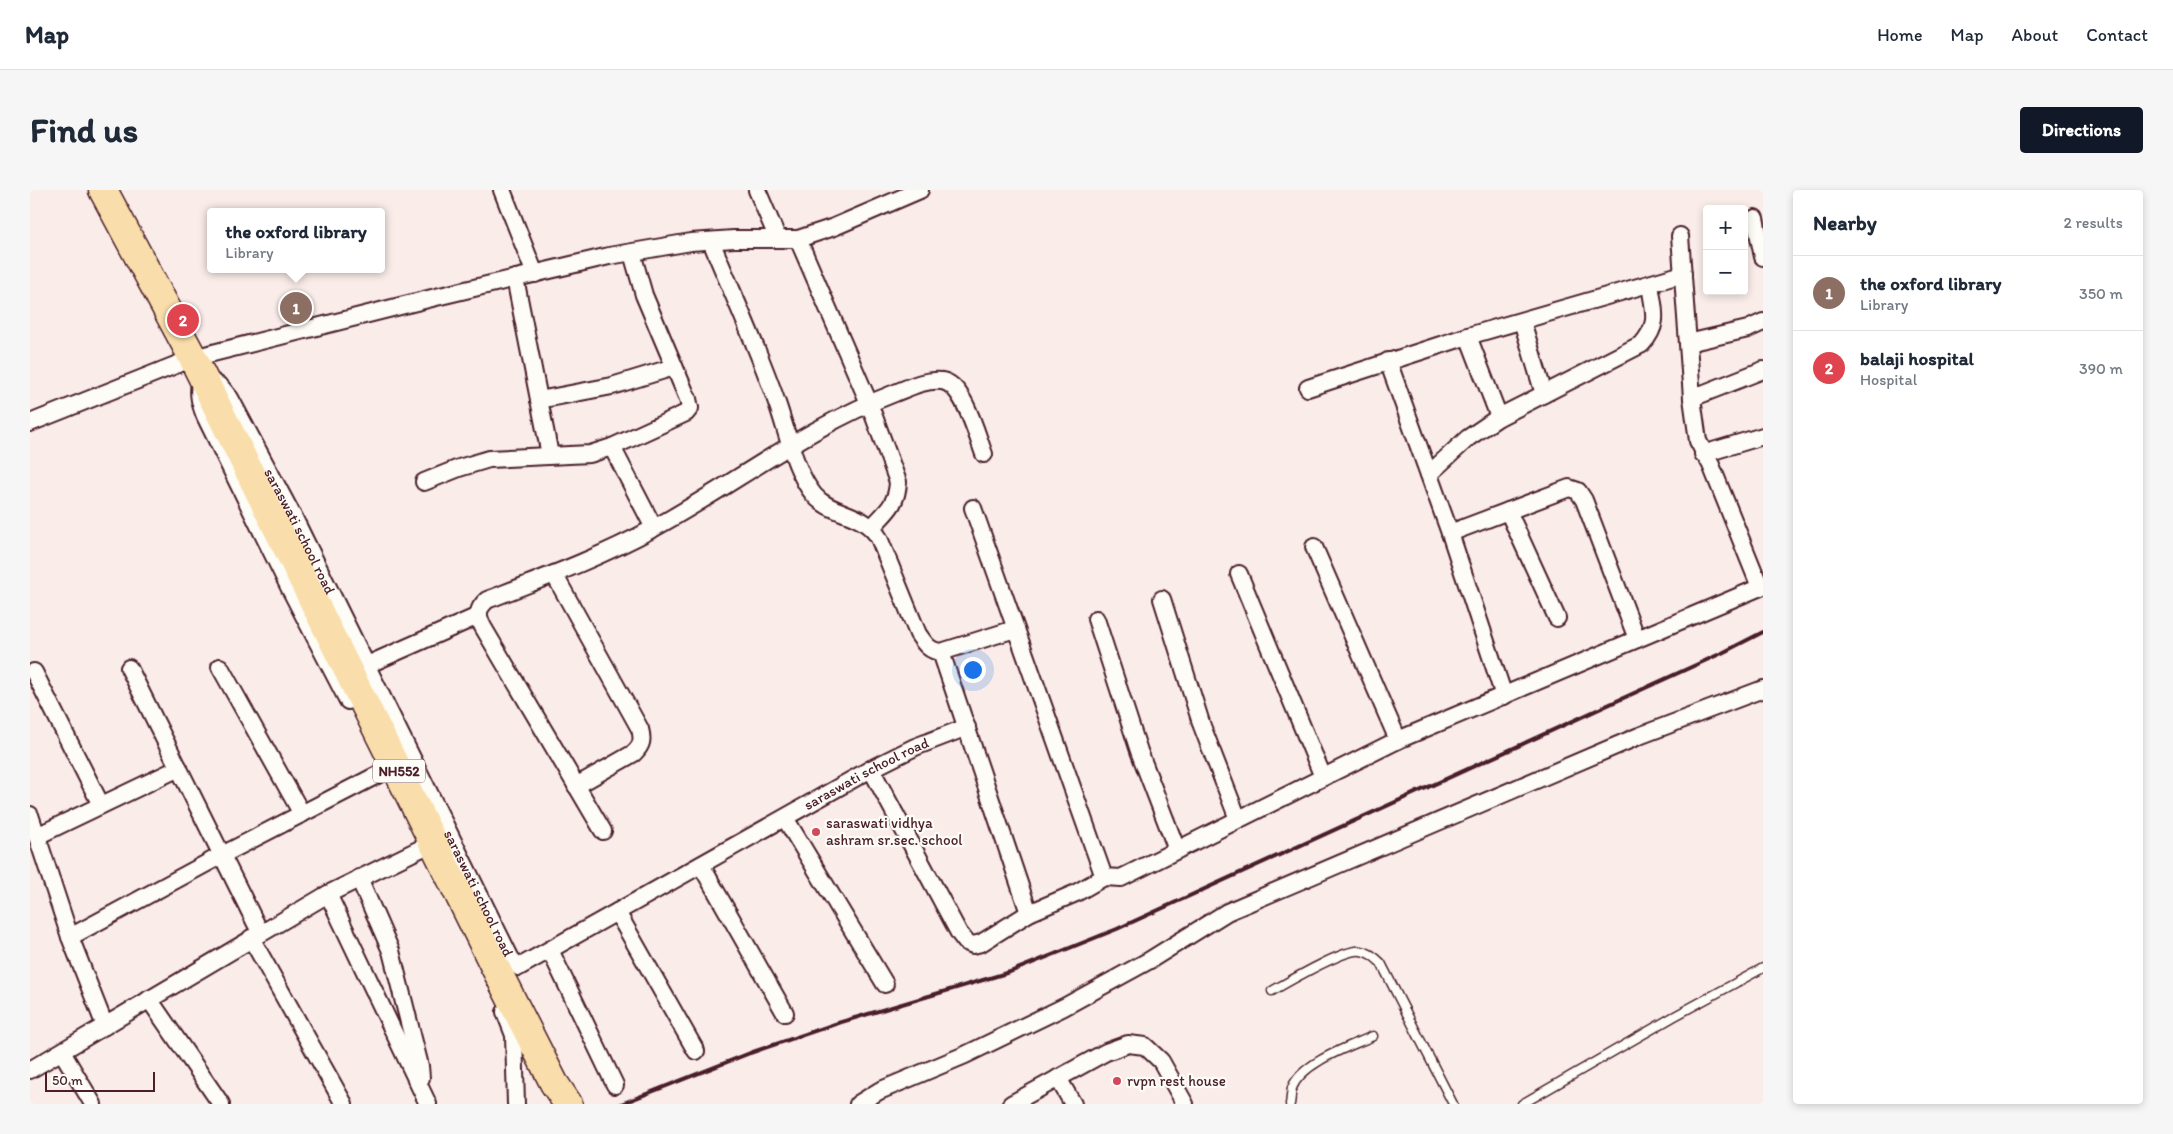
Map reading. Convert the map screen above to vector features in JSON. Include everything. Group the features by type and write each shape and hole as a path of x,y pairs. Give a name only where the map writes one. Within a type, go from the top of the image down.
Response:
{"highway":[{"name":"NH552","path":"103,190 198,367 494,964 554,1083 568,1104"}],"street":[{"path":"502,190 535,274"},
{"path":"757,190 778,240"},
{"path":"30,423 198,367 515,278 632,252 711,241 798,239 834,227 920,190"},
{"path":"1755,218 1763,257"},
{"path":"871,769 966,942 972,945 981,943 1029,913 1076,893 1104,877 1121,878 1398,740 1762,586 1711,465 1703,454 1698,441 1692,398 1680,236"},
{"path":"798,239 869,402 898,482 897,495 892,506 872,527"},
{"path":"711,241 777,402 790,444 805,481 814,496 872,527 879,538 918,634 925,645 933,651 941,652 1015,629"},
{"path":"424,482 459,468 489,459 590,454 612,447 686,413 690,408 688,399 644,295 632,252"},
{"path":"1308,388 1468,336 1683,274"},
{"path":"515,278 550,455"},
{"path":"1429,474 1468,438 1499,416 1642,344 1652,334 1655,322 1650,284"},
{"path":"1522,321 1544,394"},
{"path":"1688,344 1748,329 1763,322"},
{"path":"1468,336 1499,416"},
{"path":"1388,361 1450,533 1504,696"},
{"path":"198,367 199,399 205,416 290,589 493,981 514,1035 516,1104"},
{"name":"saraswati school road","path":"198,367 221,387 230,398 294,518 511,959 519,967 871,769 914,747 967,727"},
{"path":"539,400 612,386 674,367"},
{"path":"1692,398 1763,370"},
{"path":"602,831 478,616 479,607 487,600 554,574 654,528 790,444 869,402 924,382 944,381 957,390 984,454"},
{"path":"1703,454 1763,436"},
{"path":"612,447 654,528"},
{"path":"1450,533 1569,488 1578,491 1584,500 1637,639"},
{"path":"974,508 1015,629 1104,877"},
{"path":"1508,511 1557,618"},
{"path":"1314,547 1398,740"},
{"path":"554,574 640,729 642,737 641,746 634,753 576,786"},
{"path":"1239,574 1323,778"},
{"path":"1162,600 1202,726 1238,819"},
{"path":"367,665 478,616"},
{"path":"1096,620 1139,751 1177,850"},
{"path":"941,652 1029,913"},
{"path":"220,667 302,814"},
{"path":"129,668 222,855 256,935 344,1104"},
{"path":"34,672 101,805"},
{"path":"858,1104 879,1091 965,1055 1064,1007 1150,960 1227,912 1639,736 1763,689"},
{"path":"35,844 101,805 179,768"},
{"path":"70,937 222,855 385,771"},
{"path":"30,816 35,844 105,1026"},
{"path":"785,818 885,984"},
{"path":"30,1070 328,894 424,846"},
{"path":"701,865 785,1013"},
{"path":"359,878 391,951 420,1066 425,1097"},
{"path":"328,894 425,1097"},
{"path":"617,912 696,1051"},
{"path":"550,950 615,1085"},
{"path":"149,999 221,1104"},
{"path":"1011,1104 1106,1052 1128,1044 1145,1046 1161,1061 1185,1104"},
{"path":"62,1052 93,1104"},
{"path":"1058,1078 1073,1104"}],"lane":[{"path":"1272,991 1338,956 1359,950 1373,956 1381,963 1453,1104"},
{"path":"1522,1104 1673,1017 1763,968"},
{"path":"1290,1104 1292,1088 1303,1073 1328,1056 1374,1036"}],"railway":[{"path":"621,1104 750,1053 838,1023 1010,972 1117,929 1722,653 1763,632"}],"place":[{"name":"the oxford library","path":"296,308"},
{"name":"balaji hospital","path":"183,320"},
{"name":"saraswati vidhya ashram sr.sec. school","path":"816,832"},
{"name":"rvpn rest house","path":"1117,1081"}]}
